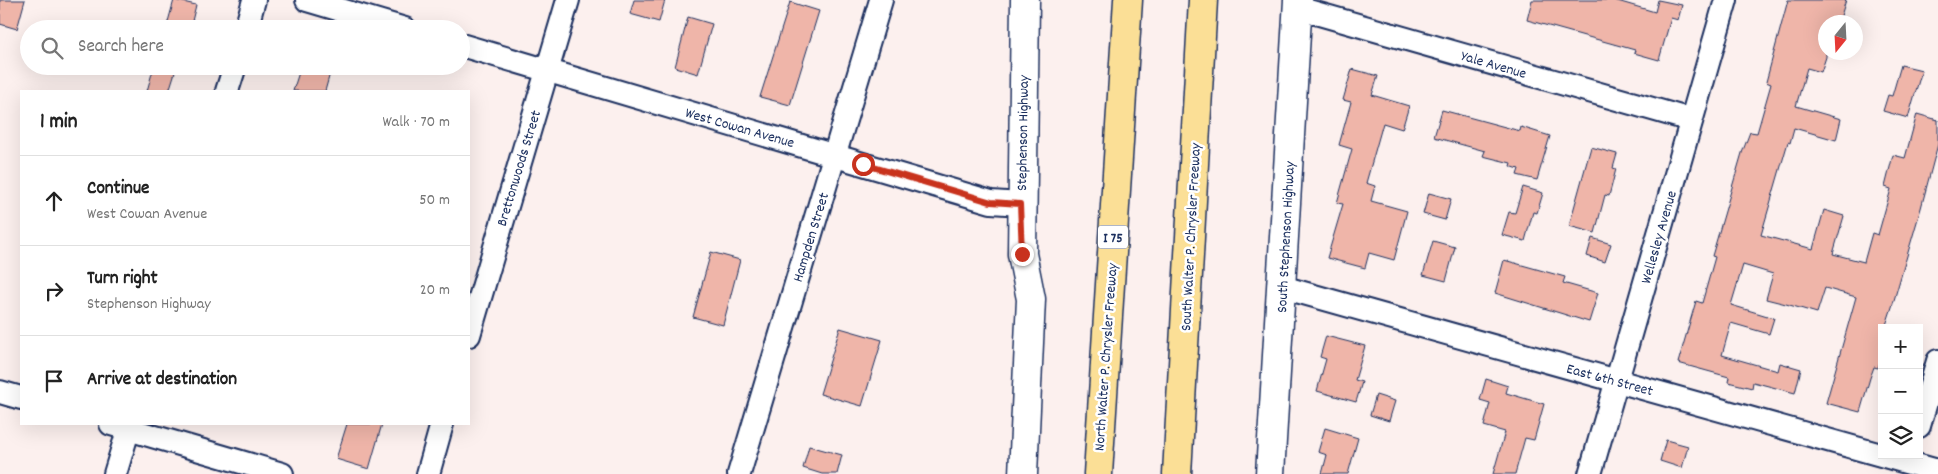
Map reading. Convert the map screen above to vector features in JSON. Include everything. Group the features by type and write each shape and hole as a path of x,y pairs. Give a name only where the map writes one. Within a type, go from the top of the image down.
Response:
{"highway":[{"name":"North Walter P. Chrysler Freeway","path":"1098,474 1128,0"},
{"name":"South Walter P. Chrysler Freeway","path":"1178,474 1202,0"},
{"path":"1187,295 1192,474"}],"main road":[{"name":"Stephenson Highway","path":"1023,474 1031,299 1022,254 1020,204 1025,0"},
{"name":"South Stephenson Highway","path":"1270,474 1298,4"}],"street":[{"path":"248,20 254,0"},
{"path":"307,0 375,20"},
{"name":"Brettonwoods Street","path":"470,332 568,0"},
{"name":"Hampden Street","path":"739,474 881,0"},
{"name":"Wellesley Avenue","path":"1590,474 1726,0"},
{"name":"Yale Avenue","path":"1298,4 1691,120"},
{"name":"West Cowan Avenue","path":"470,48 991,202 1020,204"},
{"path":"227,90 232,75"},
{"name":"East 6th Street","path":"1282,287 1938,471"},
{"path":"1923,414 1938,361"},
{"path":"0,392 20,398"},
{"path":"116,474 123,425 282,474"},
{"path":"428,474 442,425"}],"building":[{"path":"0,0 25,0 17,29 0,24"},
{"path":"174,0 196,5 192,20 168,20"},
{"path":"634,0 665,0 659,22 630,14"},
{"path":"1532,0 1614,0 1655,12 1658,0 1682,5 1678,20 1671,18 1659,60 1634,53 1635,50 1527,20"},
{"path":"1788,0 1846,0 1841,15 1818,15 1818,60 1825,60 1821,72 1807,68 1796,106 1841,119 1836,140 1794,128 1790,143 1788,142 1761,235 1813,249 1824,210 1844,216 1833,254 1864,262 1872,233 1878,235 1891,189 1885,187 1893,155 1905,158 1917,114 1938,120 1938,144 1921,208 1886,324 1878,324 1878,368 1874,367 1860,412 1826,403 1856,297 1825,288 1817,313 1766,299 1773,274 1743,265 1731,305 1774,318 1769,334 1731,323 1722,355 1778,371 1780,363 1801,369 1795,393 1753,382 1752,388 1728,382 1729,377 1678,363 1696,301 1702,303 1715,257 1712,256 1742,153 1750,132 1757,133 1771,84 1766,82"},
{"path":"790,2 819,11 790,105 760,97"},
{"path":"688,17 712,24 698,74 675,67"},
{"path":"1901,65 1922,70 1908,118 1883,111 1888,95 1892,96"},
{"path":"1352,69 1378,76 1372,95 1409,106 1402,129 1383,123 1366,183 1375,186 1371,201 1407,211 1394,260 1369,253 1365,268 1327,258 1343,204 1337,203 1352,149 1339,145 1351,102 1343,100"},
{"path":"151,75 174,75 169,90 147,90"},
{"path":"298,75 329,75 325,90 293,90"},
{"path":"1442,110 1520,131 1521,127 1550,136 1537,180 1517,175 1519,169 1510,166 1511,163 1483,156 1485,151 1434,137"},
{"path":"1591,147 1617,154 1613,168 1616,169 1609,196 1605,195 1595,233 1569,226"},
{"path":"1523,187 1543,193 1537,213 1533,212 1525,241 1502,235 1509,212 1515,213"},
{"path":"1429,193 1451,199 1445,220 1423,214"},
{"path":"1592,238 1611,244 1605,262 1587,256"},
{"path":"1433,241 1455,247 1446,281 1423,275"},
{"path":"711,252 740,260 723,325 693,317"},
{"path":"1504,260 1565,277 1563,283 1598,293 1589,322 1495,293"},
{"path":"840,328 882,340 862,406 820,394"},
{"path":"1326,336 1365,346 1355,380 1362,382 1356,402 1317,391 1326,359 1320,357"},
{"path":"1486,379 1508,386 1506,393 1544,404 1534,440 1525,438 1515,474 1493,474 1505,432 1484,426 1490,403 1480,400"},
{"path":"1376,395 1395,401 1389,421 1370,415"},
{"path":"347,425 382,425 369,469 336,459"},
{"path":"1325,428 1358,438 1348,474 1322,474 1327,455 1318,452"},
{"path":"1666,440 1688,446 1682,468 1660,461"},
{"path":"809,446 842,455 837,474 822,474 803,468"}],"route":[{"path":"863,164 991,202 1020,204 1022,254"}]}
